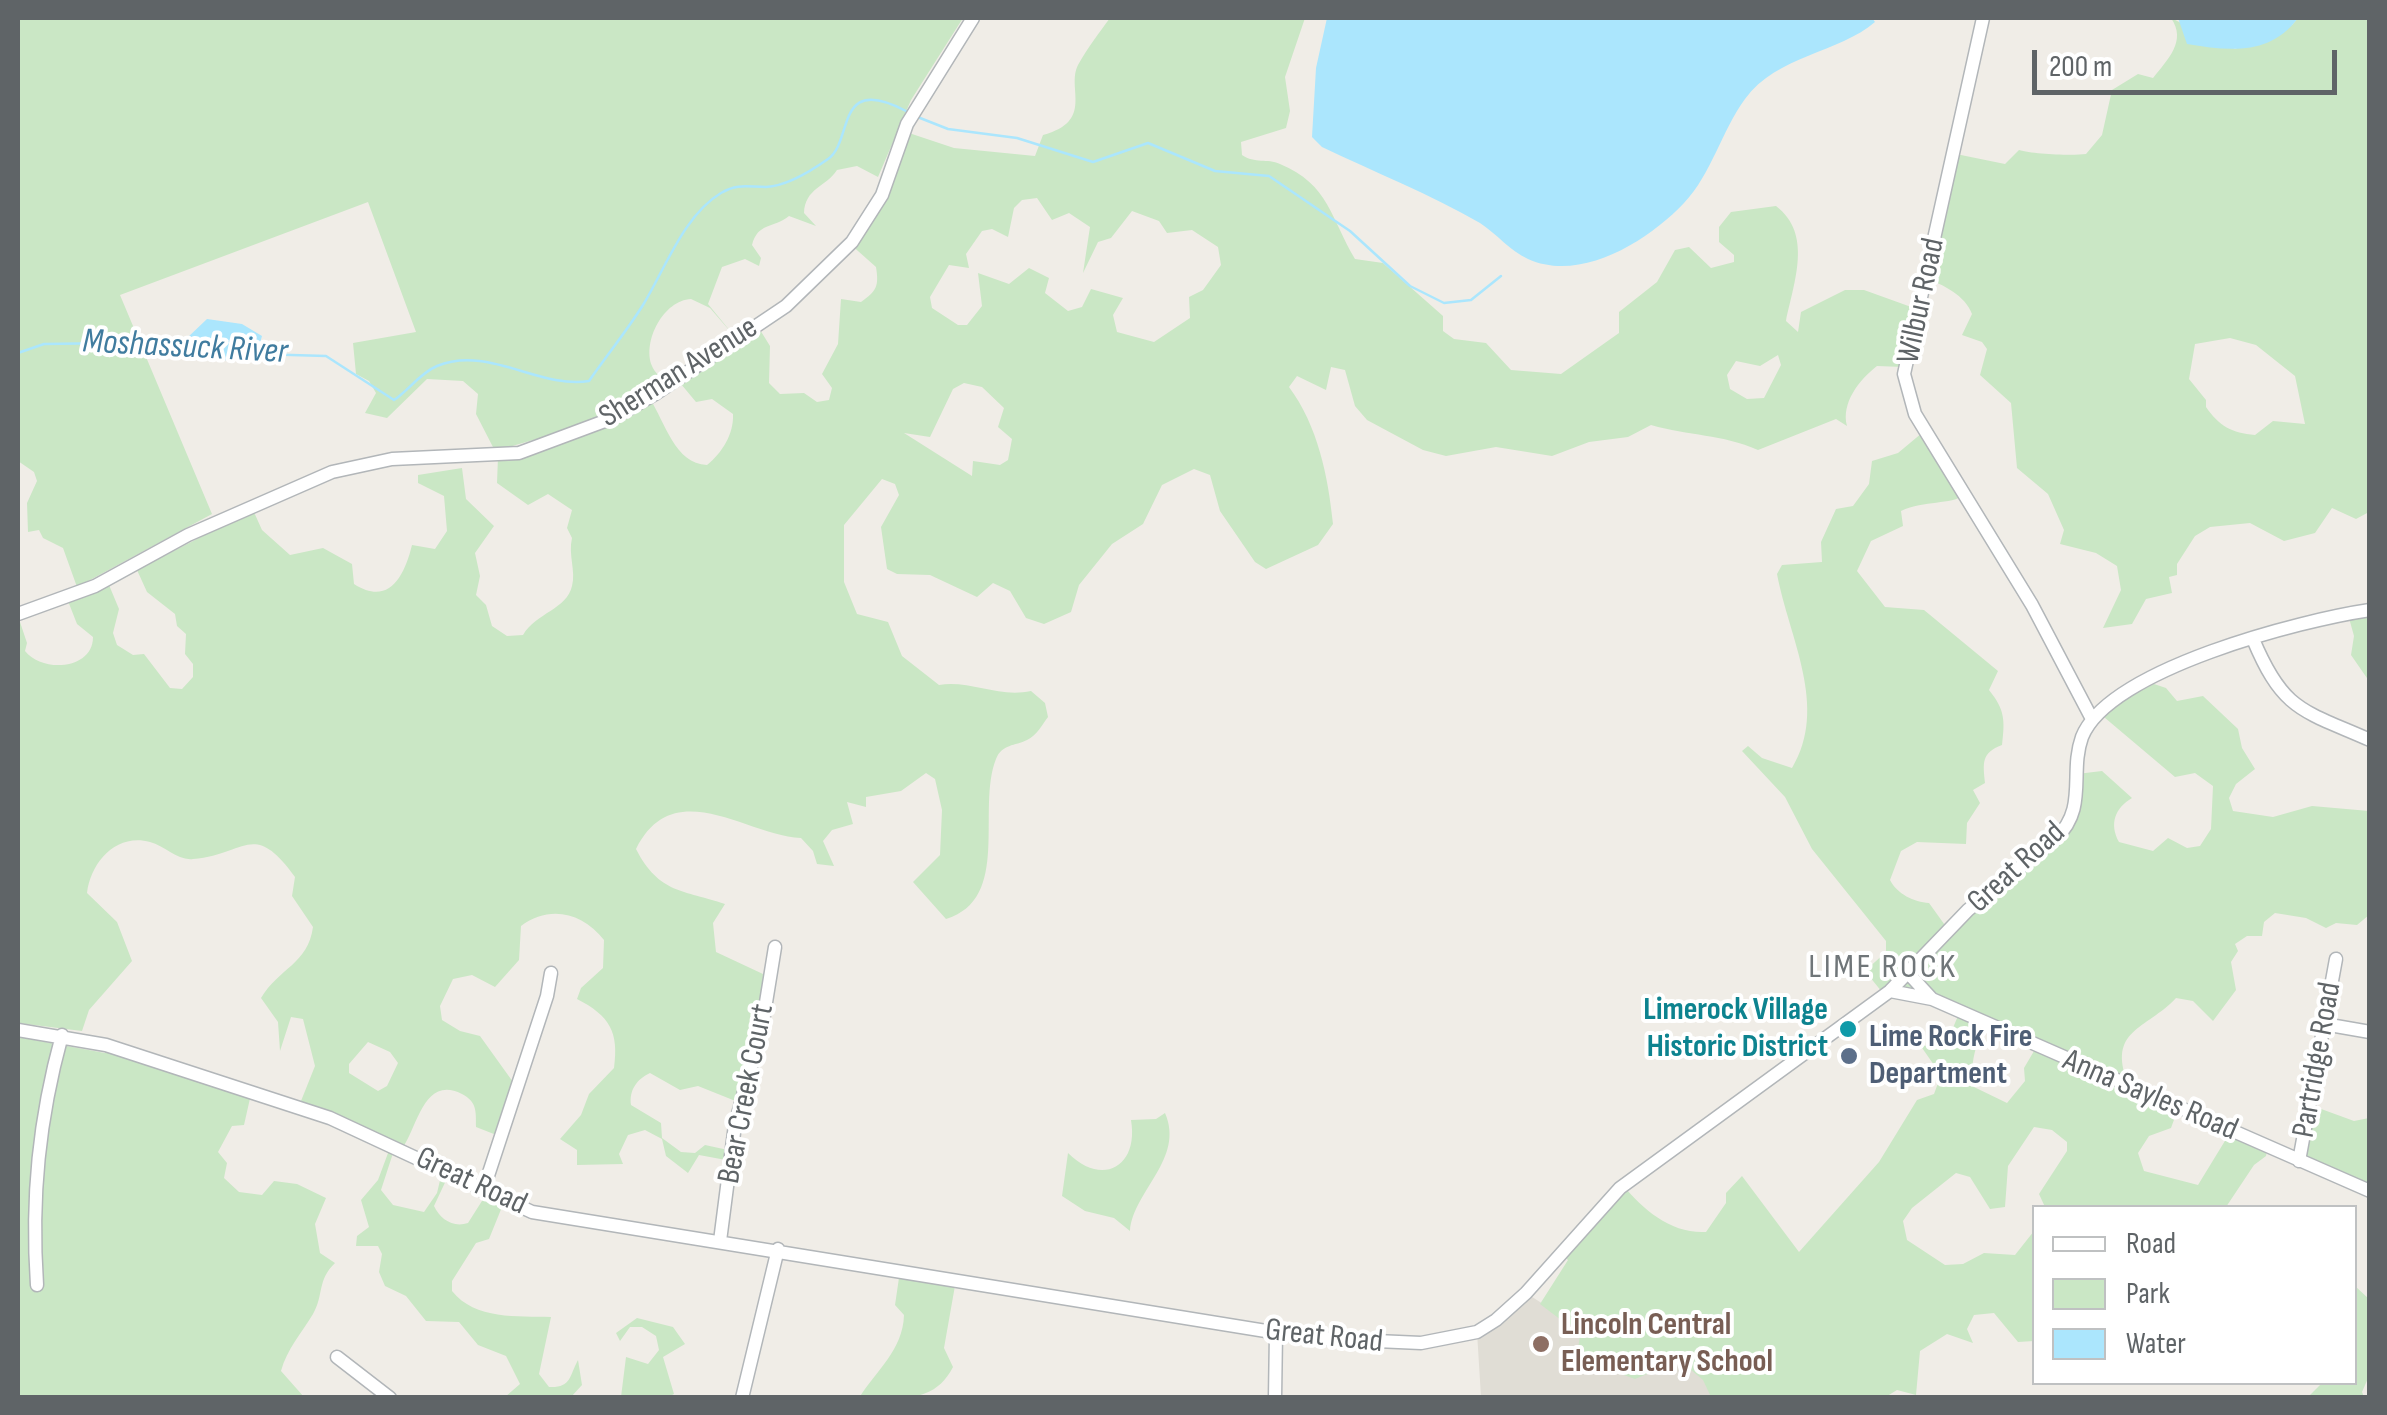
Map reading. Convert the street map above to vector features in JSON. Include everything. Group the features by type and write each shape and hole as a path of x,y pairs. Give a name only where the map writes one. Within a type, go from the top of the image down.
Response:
{"street":[{"name":"Sherman Avenue","path":"18,614 95,586 188,534 332,472 392,459 519,453 613,418 655,394 786,306 852,242 882,195 910,118 973,18"},
{"name":"Wilbur Road","path":"1983,18 1904,374 1916,414 2032,604 2092,719"},
{"path":"2092,719 2106,703 2142,680 2323,616 2370,610"},
{"path":"2252,639 2269,678 2292,705 2370,740"},
{"name":"Great Road","path":"18,1030 106,1045 342,1122 483,1191 553,1217 778,1249 1276,1333 1386,1345 1421,1344 1477,1332 1526,1293 1620,1188 1890,991 1968,910 2068,826 2076,806 2082,738 2092,719"},
{"name":"Bear Creek Court","path":"720,1240 735,1126 762,1026 775,947"},
{"name":"Partridge Road","path":"2300,1161 2336,959"},
{"path":"483,1191 548,996 551,973"},
{"name":"Anna Sayles Road","path":"1909,974 1932,999"},
{"name":"Anna Sayles Road","path":"1890,991 1932,999 2370,1190"},
{"path":"2324,1024 2370,1032"},
{"path":"37,1285 32,1221 35,1166 44,1101 62,1035"},
{"path":"742,1398 778,1249"},
{"path":"1275,1398 1276,1333"},
{"path":"337,1357 390,1398"}],"shaded area":[{"name":"Lincoln Central Elementary School","path":"1526,1293 1630,1360 1675,1360 1697,1371 1720,1397 1481,1397 1477,1332"}],"green space":[{"path":"18,18 963,18 911,100 878,177 857,166 837,170 805,205 804,213 816,226 789,216 762,229 755,238 752,245 761,258 759,266 745,259 722,267 708,304 735,337 710,308 691,299 672,306 658,324 650,345 652,366 667,385 592,423 495,451 476,414 478,394 463,381 427,379 387,418 365,413 376,393 369,381 356,374 353,343 416,332 368,202 120,295 212,514 77,587 63,548 43,538 39,530 28,532 27,503 37,481 34,472 18,461"},
{"path":"1110,18 1305,18 1285,77 1290,111 1286,128 1241,142 1242,155 1280,164 1309,182 1327,204 1355,259 1383,263 1443,316 1443,331 1454,339 1486,343 1511,370 1561,374 1619,333 1619,312 1657,282 1675,250 1689,247 1711,268 1734,262 1734,255 1719,242 1719,227 1731,212 1776,206 1787,217 1798,244 1786,321 1798,332 1801,312 1845,290 1864,290 1914,308 1903,367 1877,366 1864,378 1849,401 1847,426 1836,419 1758,450 1651,425 1628,437 1589,442 1552,456 1496,447 1446,456 1423,450 1367,420 1355,406 1345,370 1331,367 1326,390 1297,376 1289,387 1314,435 1331,506 1333,524 1318,545 1266,569 1255,562 1220,511 1210,475 1194,469 1162,485 1143,524 1112,544 1079,585 1071,612 1044,624 1026,618 1010,591 993,583 977,597 930,575 897,574 887,569 881,527 899,495 895,484 882,479 844,525 844,582 857,614 888,622 902,656 939,685 1031,691 1045,703 1048,717 1036,733 1005,748 996,759 991,779 986,873 979,893 966,908 946,919 913,882 940,855 942,810 935,779 926,773 901,791 866,797 866,807 847,802 853,824 832,830 823,841 834,866 817,864 813,851 801,838 713,814 670,815 652,827 636,849 645,864 674,888 725,904 713,923 716,952 763,974 760,1026 738,1102 698,1086 680,1090 650,1073 633,1090 631,1105 661,1123 662,1138 681,1152 695,1153 705,1145 728,1150 726,1160 699,1155 688,1173 666,1156 662,1139 645,1130 628,1135 619,1154 623,1164 577,1165 577,1150 560,1139 581,1115 589,1094 614,1068 615,1044 610,1026 577,999 581,988 603,968 604,940 595,930 565,915 543,915 521,926 519,960 495,987 472,975 453,979 440,1006 442,1020 460,1031 480,1036 513,1082 499,1136 476,1127 475,1107 467,1097 449,1090 439,1091 424,1106 402,1149 395,1147 381,1190 393,1205 424,1212 437,1193 442,1172 449,1174 434,1206 443,1218 457,1224 468,1223 487,1193 504,1202 489,1239 476,1243 452,1281 452,1291 485,1312 551,1317 539,1374 549,1387 562,1386 578,1360 582,1385 571,1397 505,1397 520,1384 506,1356 478,1345 459,1322 426,1321 406,1296 385,1286 379,1272 382,1254 378,1246 356,1246 357,1236 369,1227 361,1200 378,1180 391,1145 299,1106 315,1066 303,1019 291,1017 280,1051 278,1022 261,998 299,958 313,927 292,896 295,877 269,849 248,845 187,859 138,840 107,852 94,871 87,893 117,922 132,961 89,1010 82,1031 18,1023 18,616 27,643 25,651 33,658 54,665 76,662 91,648 93,637 77,624 68,601 109,585 119,609 113,633 117,645 133,655 144,654 170,688 182,689 193,677 193,664 185,654 186,634 177,626 175,614 147,592 137,570 253,510 262,530 290,555 323,548 352,564 354,584 376,592 385,590 399,578 412,545 435,549 447,531 444,496 418,483 418,475 462,468 466,499 494,526 475,553 480,576 476,595 486,605 492,626 507,636 523,635 569,594 572,538 567,528 572,510 548,494 528,505 497,483 498,457 650,399 679,450 696,463 707,465 726,442 733,414 712,399 696,402 681,384 757,325 770,346 769,383 780,394 804,393 817,402 829,400 832,388 822,374 838,344 841,299 861,302 877,284 876,267 849,243 909,133 954,148 1035,156 1043,135 1059,129 1074,113 1078,65","holes":["1037,198 1052,220 1069,213 1090,227 1083,273 1098,242 1111,238 1132,211 1159,221 1167,233 1192,230 1218,247 1221,265 1203,290 1189,297 1190,318 1154,342 1117,332 1113,315 1123,298 1091,289 1082,307 1068,311 1045,293 1049,278 1029,268 1009,284 978,273 982,306 967,325 958,325 932,308 930,297 949,265 969,268 966,254 982,231 992,229 1008,237 1014,208 1022,200","1778,355 1781,365 1764,398 1747,399 1730,389 1727,375 1736,361 1760,366","964,383 982,387 1004,408 998,427 1012,439 1008,460 1000,465 973,461 972,476 904,433 930,437 953,389","368,1042 390,1052 398,1063 387,1086 378,1091 349,1073 349,1064"]},
{"path":"2171,18 2235,49 2292,25 2298,18 2369,18 2369,512 2356,519 2332,508 2315,533 2284,541 2250,523 2210,527 2195,536 2177,564 2177,575 2169,577 2172,593 2146,599 2132,624 2103,628 2121,590 2117,566 2096,553 2060,544 2064,530 2048,494 2017,468 2011,403 1980,375 1987,349 1982,342 1962,335 1972,314 1969,307 1953,292 1926,278 1956,154 2005,164 2019,150 2086,154 2102,135 2112,90 2138,74 2153,78 2174,50 2175,26","holes":["2230,338 2256,345 2295,376 2305,424 2273,421 2255,435 2247,434 2221,424 2206,407 2206,400 2189,379 2195,344"]},
{"path":"1922,433 1965,495 1901,511 1903,526 1871,541 1857,571 1885,607 1924,610 1998,671 1989,690 2003,716 2002,745 1985,759 1985,783 1973,790 1980,803 1967,823 1966,844 1917,842 1901,851 1890,880 1901,893 1929,903 1947,928 2053,834 2074,804 2077,774 2102,771 2132,798 2115,817 2119,842 2153,851 2168,838 2187,848 2200,846 2211,829 2213,786 2195,773 2175,777 2098,712 2154,684 2166,688 2177,701 2203,696 2238,729 2242,748 2255,769 2236,784 2229,798 2233,811 2273,817 2312,806 2369,811 2369,915 2357,925 2336,923 2326,928 2306,918 2275,913 2264,922 2262,936 2247,936 2235,944 2238,951 2231,962 2236,990 2213,1021 2193,1001 2176,998 2126,1041 2122,1052 2128,1084 2179,1106 2171,1128 2149,1136 2138,1153 2144,1171 2198,1185 2231,1131 2268,1146 2266,1156 2254,1165 2227,1205 2044,1205 2039,1194 2067,1151 2067,1142 2052,1130 2034,1127 2008,1166 2005,1207 1990,1209 1970,1177 1956,1173 1912,1208 1903,1221 1907,1240 1945,1265 1963,1264 1984,1253 2015,1255 2032,1234 2032,1341 2018,1342 1994,1313 1974,1315 1967,1329 1973,1343 1947,1334 1920,1351 1916,1395 1897,1390 1884,1398 1711,1397 1703,1380 1684,1364 1671,1364 1635,1379 1610,1370 1578,1350 1581,1327 1565,1323 1540,1304 1568,1260 1560,1253 1605,1194 1623,1185 1659,1219 1681,1229 1706,1232 1726,1203 1726,1193 1742,1176 1799,1252 1879,1162 1917,1100 1934,1094 1941,1075 1920,1045 1937,1047 1950,1035 1960,1011 1882,992 1865,971 1886,952 1886,941 1812,849 1785,797 1742,751 1748,746 1762,758 1792,768 1802,745 1807,697 1777,574 1782,565 1822,562 1821,542 1836,509 1853,506 1869,484 1872,461 1898,453","holes":["1987,1022 2037,1046 2024,1068 2025,1081 2007,1103 1974,1087 1975,1054"]},
{"path":"2369,608 2369,681 2351,655 2354,636 2349,618"},
{"path":"18,1037 105,1053 107,1047 251,1094 244,1125 232,1126 218,1152 227,1163 224,1178 239,1192 262,1195 274,1181 297,1184 326,1198 315,1224 320,1253 335,1263 326,1275 313,1314 281,1371 304,1397 18,1397"},
{"path":"2313,1106 2354,1121 2369,1118 2369,1190 2296,1158"},
{"path":"1165,1113 1169,1130 1164,1160 1133,1216 1130,1231 1114,1218 1085,1211 1062,1196 1068,1153 1093,1169 1115,1167 1129,1150 1131,1120 1156,1119"},
{"path":"900,1271 956,1280 944,1348 953,1367 945,1379 924,1394 859,1398 899,1339 904,1315 895,1305"},
{"path":"2357,1288 2369,1299 2369,1376 2362,1392 2364,1397 2308,1397 2320,1385 2357,1385"},
{"path":"637,1318 673,1327 685,1344 663,1357 674,1394 668,1397 621,1397 626,1357 648,1364 659,1350 656,1336 642,1327 630,1327 620,1341 616,1333"}],"water":[{"path":"1327,18 1872,18 1875,22 1844,41 1791,63 1758,84 1737,111 1709,166 1684,203 1633,244 1591,262 1570,266 1528,259 1480,223 1322,147 1312,137 1316,68"},
{"path":"2178,18 2298,18 2275,39 2233,49 2187,44"},
{"path":"207,319 242,324 262,336 256,357 218,361 196,357 186,339"}],"waterway":[{"name":"Moshassuck River","path":"257,354 326,356 394,400 431,369 456,361 494,364 570,382 589,381 643,305 686,229 708,203 733,188 782,184 821,164 836,150 850,114 867,100 883,101 906,111"},
{"name":"Moshassuck River","path":"915,116 948,129 1017,138 1093,162 1148,143 1215,171 1269,176 1350,231 1410,286 1444,303 1471,300 1501,276"},
{"name":"Moshassuck River","path":"18,353 44,344 185,342"}],"place":[{"name":"Limerock Village Historic District","path":"1848,1029"},
{"name":"Lime Rock Fire Department","path":"1849,1056"},
{"name":"Lincoln Central Elementary School","path":"1541,1344"}],"district":[{"name":"LIME ROCK","path":"1883,968"}]}
